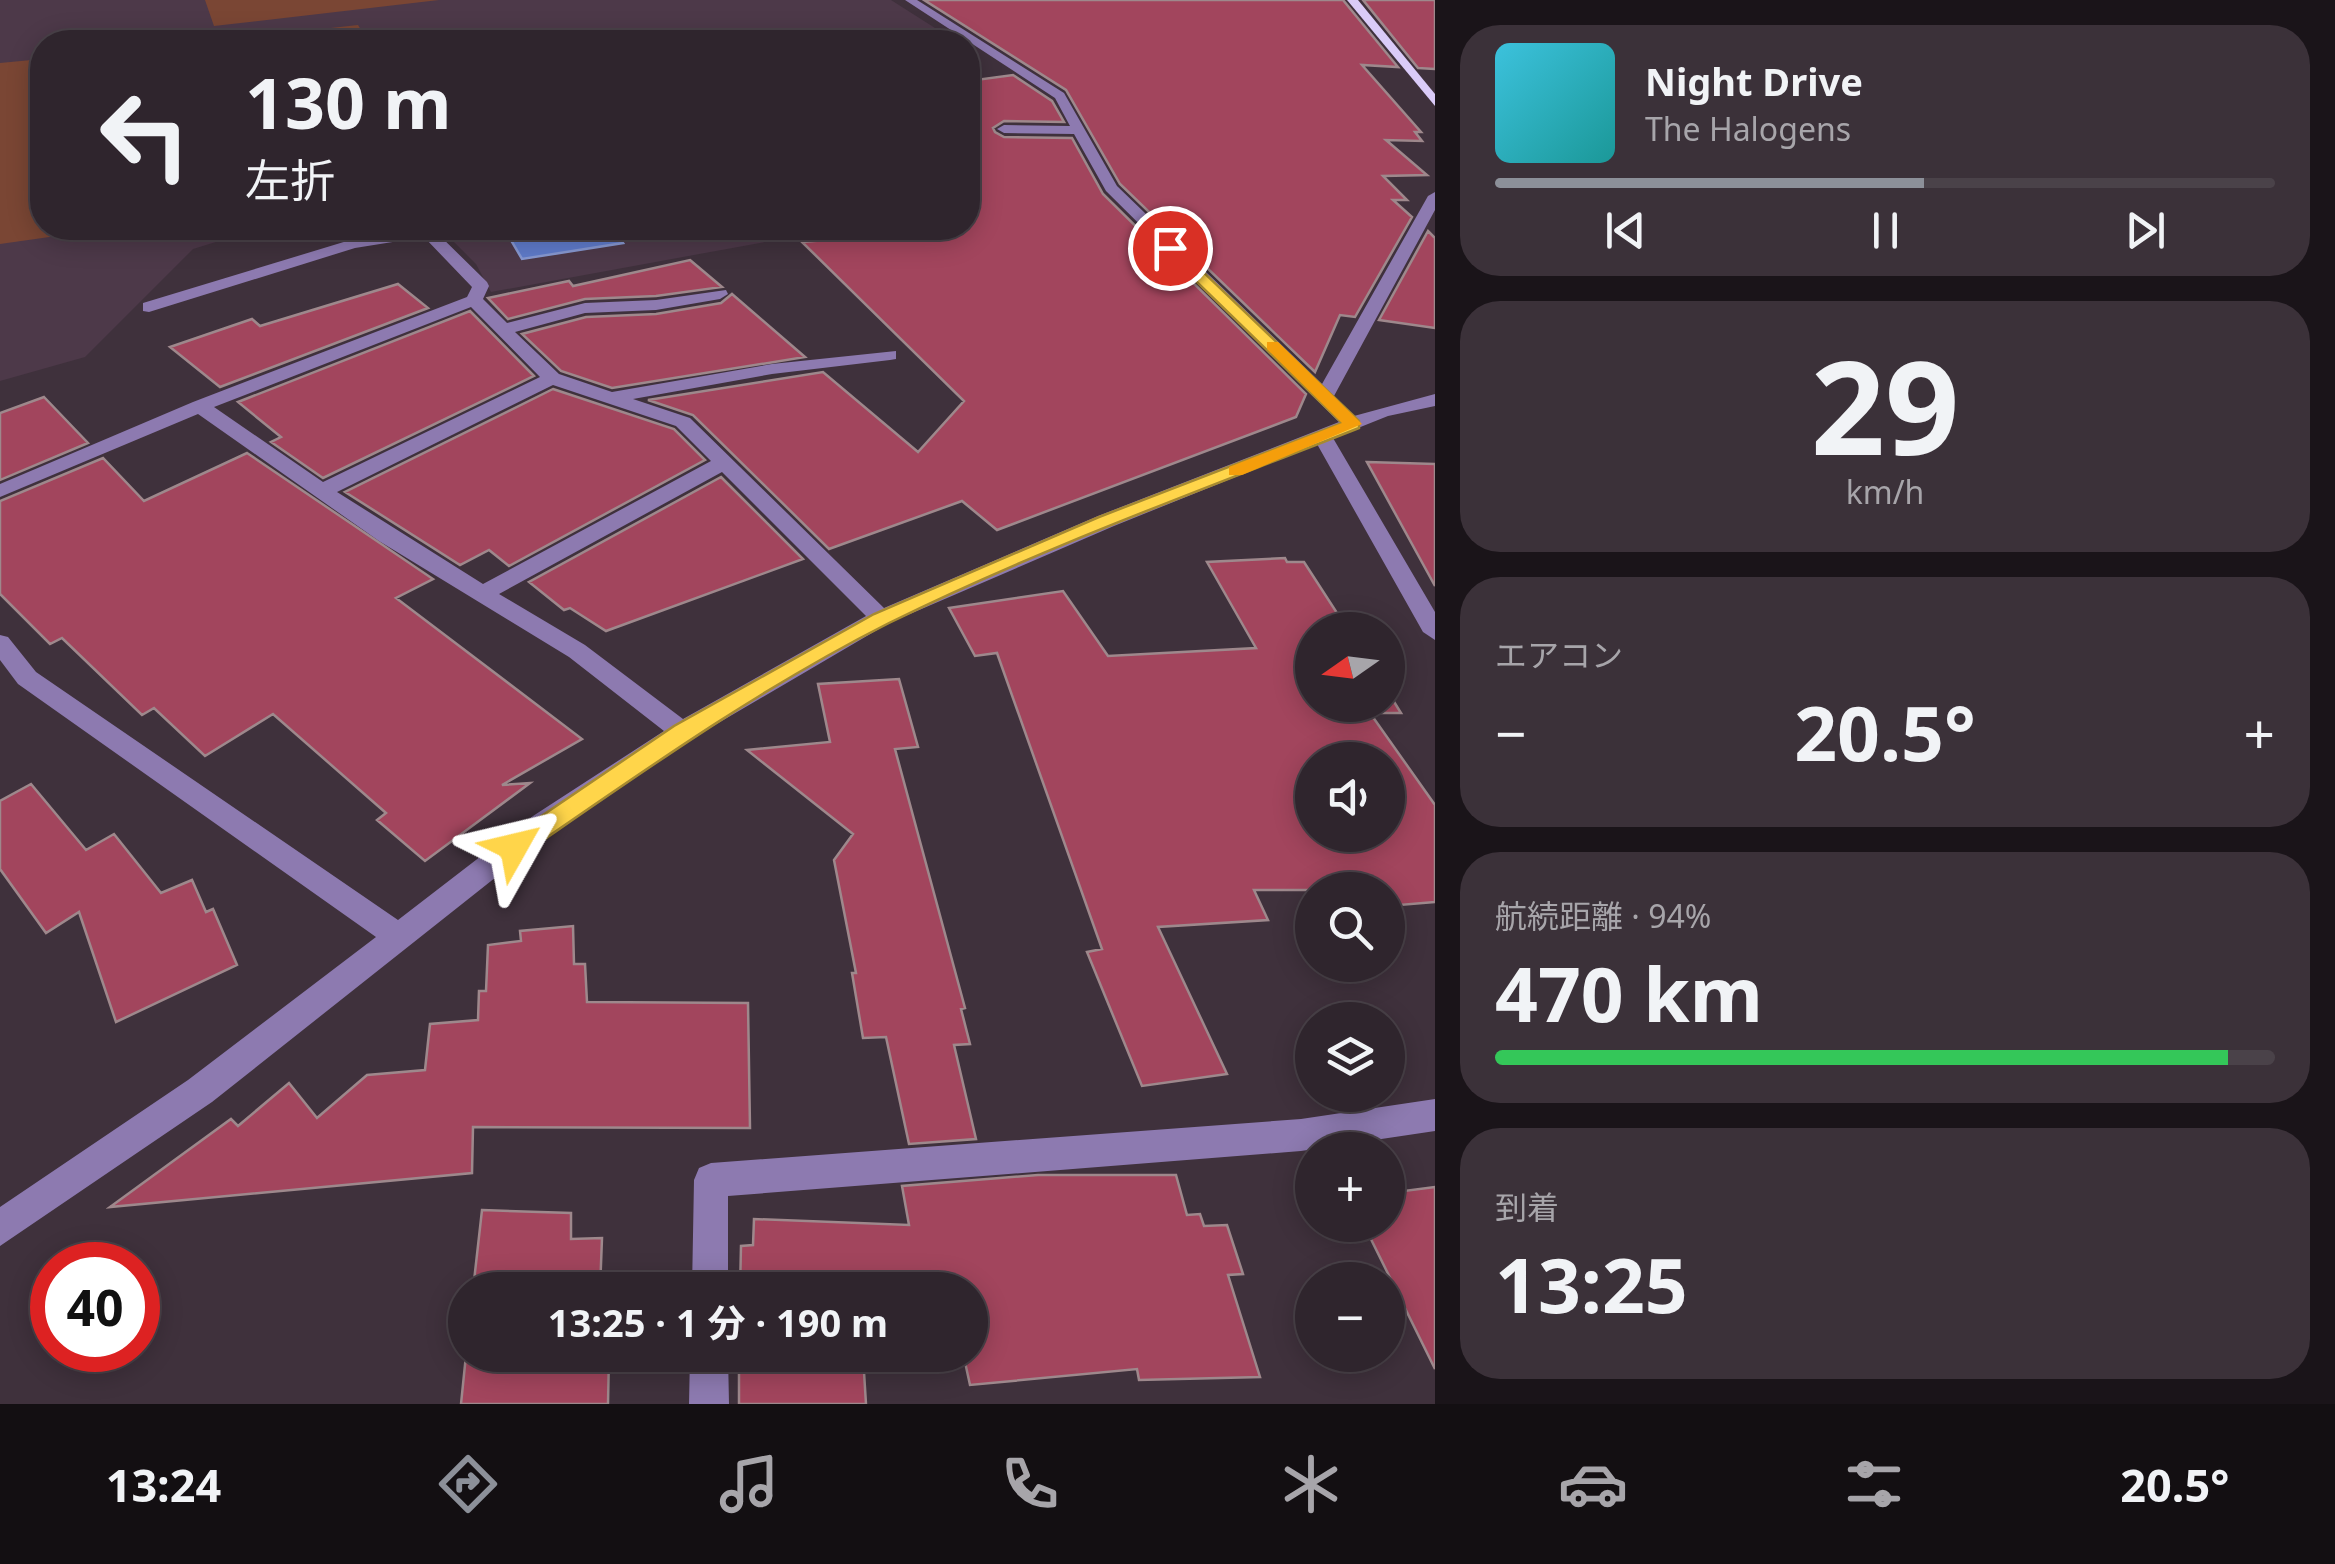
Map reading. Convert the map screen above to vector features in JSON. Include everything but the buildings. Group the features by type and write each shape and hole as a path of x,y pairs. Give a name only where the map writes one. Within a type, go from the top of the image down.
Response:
{"main road":[{"path":"1352,0 1430,88 1435,102"}],"street":[{"path":"910,0 957,30"},
{"path":"980,45 1060,96 1111,188 1353,424"},
{"path":"1004,129 1078,130"},
{"path":"1324,397 1435,196"},
{"path":"149,307 374,240"},
{"path":"0,492 200,406 474,300 481,286 435,240"},
{"path":"505,329 585,308 656,305 720,294"},
{"path":"474,300 552,378 683,422 881,618"},
{"path":"613,397 772,368 890,355"},
{"path":"324,490 552,378"},
{"path":"0,1228 200,1091 543,824 682,732 881,618 1106,521 1383,411 1435,400"},
{"path":"200,406 387,536 577,652 682,732"},
{"path":"1323,437 1435,632"},
{"path":"480,595 726,461"},
{"path":"0,643 28,678 400,938"},
{"path":"710,1272 711,1180 1301,1135 1435,1116"},
{"path":"709,1372 709,1404"}],"shaded area":[{"path":"0,0 891,0 938,30 30,30 30,240 222,240 193,249 85,357 0,381"},
{"path":"205,0 439,0 214,26"},
{"path":"358,25 361,30 313,30"},
{"path":"30,60 30,240 0,244 0,63"},
{"path":"452,240 776,240 491,292 476,264"}],"water":[{"path":"511,240 623,243 522,259"}],"slow traffic":[{"path":"1236,471 1353,424 1272,345"}],"route":[{"path":"514,847 682,732 881,618 1106,521 1353,424 1170,248"}]}
